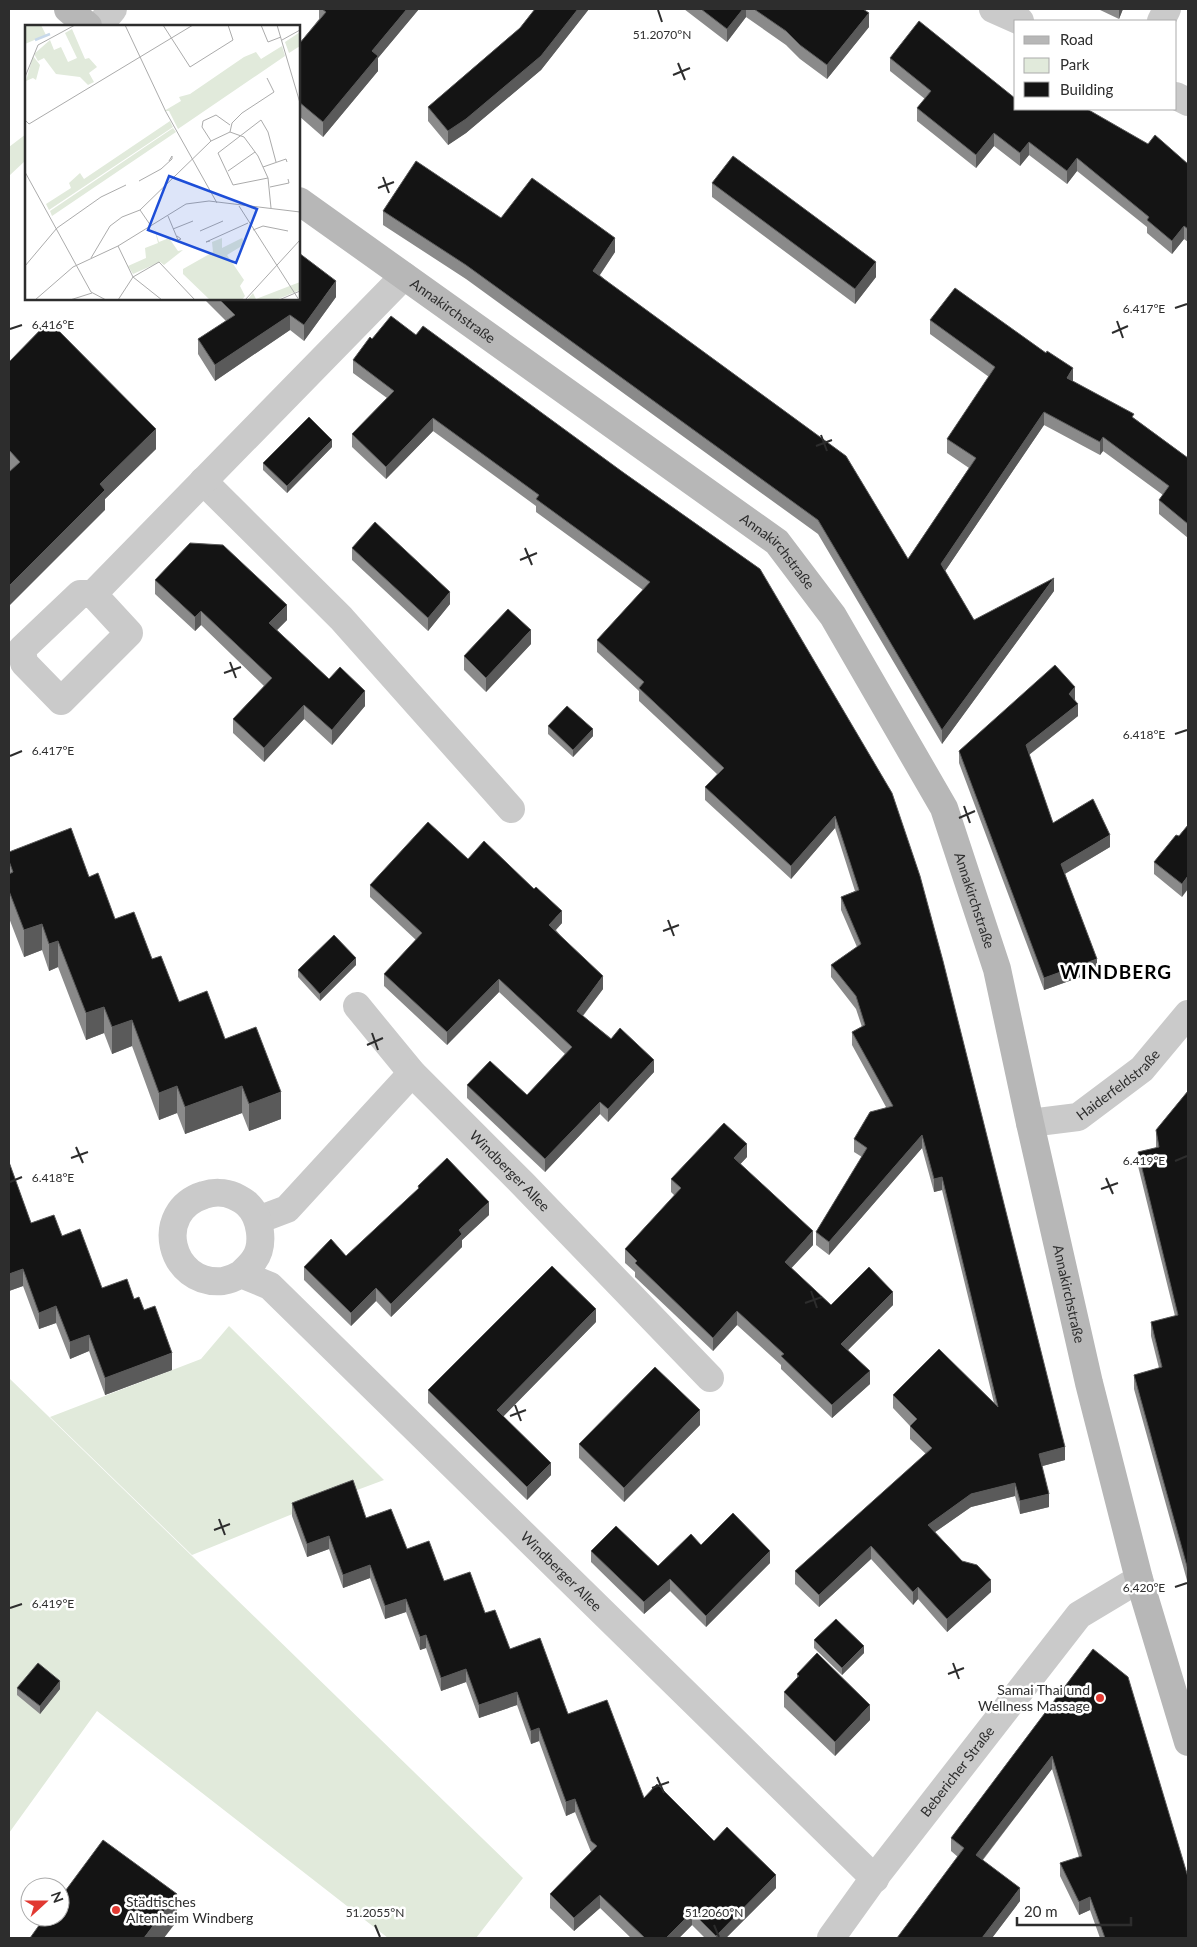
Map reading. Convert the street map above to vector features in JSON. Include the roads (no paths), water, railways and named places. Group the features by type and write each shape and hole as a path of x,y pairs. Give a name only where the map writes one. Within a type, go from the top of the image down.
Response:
{"street":[{"path":"68,9 87,25"},
{"path":"100,25 113,9"},
{"path":"993,9 1018,20"},
{"name":"Annakirchstraße","path":"300,202 777,542 828,609 944,808 997,969 1090,1384 1139,1579 1188,1742"},
{"name":"Annakirchstraße","path":"93,594 404,276"},
{"path":"203,481 342,618 511,809"},
{"name":"Windberger Allee","path":"357,1006 412,1073 523,1184 710,1378"},
{"name":"Haiderfeldstraße","path":"1030,1123 1078,1118 1142,1069 1188,1014"},
{"path":"258,1220 287,1209 412,1073"},
{"path":"212,1192 231,1195 248,1204 258,1220 261,1240 255,1260 241,1274 226,1281 208,1281 192,1274 180,1262 173,1246 173,1227 181,1210 195,1198 212,1192"},
{"name":"Windberger Allee","path":"241,1274 270,1286 875,1878"},
{"name":"Bebericher Straße","path":"831,1938 875,1878 1079,1615 1139,1579"}],"place":[{"name":"Samai Thai und Wellness Massage","path":"1100,1698"},
{"name":"Städtisches Altenheim Windberg","path":"116,1910"}],"district":[{"name":"WINDBERG","path":"1116,972"}]}
